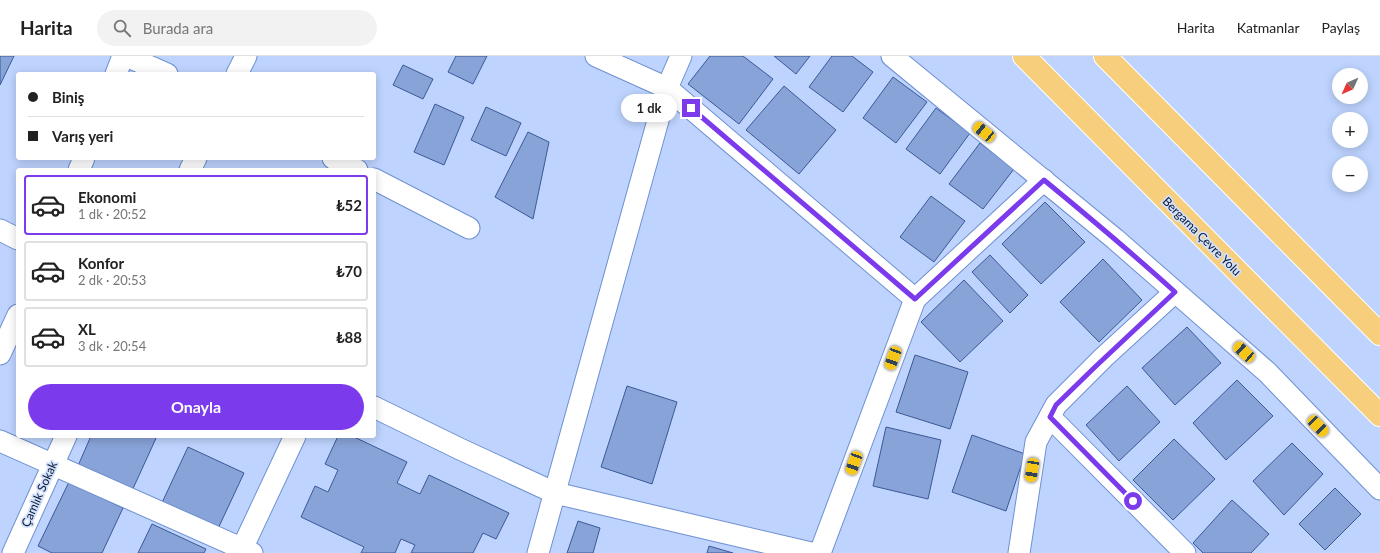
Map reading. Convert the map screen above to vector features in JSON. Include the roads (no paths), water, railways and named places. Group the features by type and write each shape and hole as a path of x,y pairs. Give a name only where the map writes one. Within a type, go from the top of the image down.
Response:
{"highway":[{"name":"Bergama Çevre Yolu","path":"1024,56 1380,415"},
{"path":"1105,56 1380,334"}],"street":[{"path":"117,72 124,56 162,72"},
{"path":"238,72 246,56"},
{"path":"596,56 667,88 915,299"},
{"path":"538,553 667,88 681,56"},
{"path":"892,56 1116,239 1267,372 1380,489"},
{"path":"337,160 353,168"},
{"path":"376,180 469,228"},
{"path":"820,553 915,299 1044,180"},
{"path":"0,230 16,238"},
{"path":"1019,553 1036,442 1056,405 1104,357 1175,292"},
{"path":"0,354 16,319"},
{"path":"376,408 555,493 812,553"},
{"path":"1050,417 1185,553"},
{"name":"Çamlık Sokak","path":"13,553 65,438"},
{"path":"0,441 244,552 295,438"}]}
